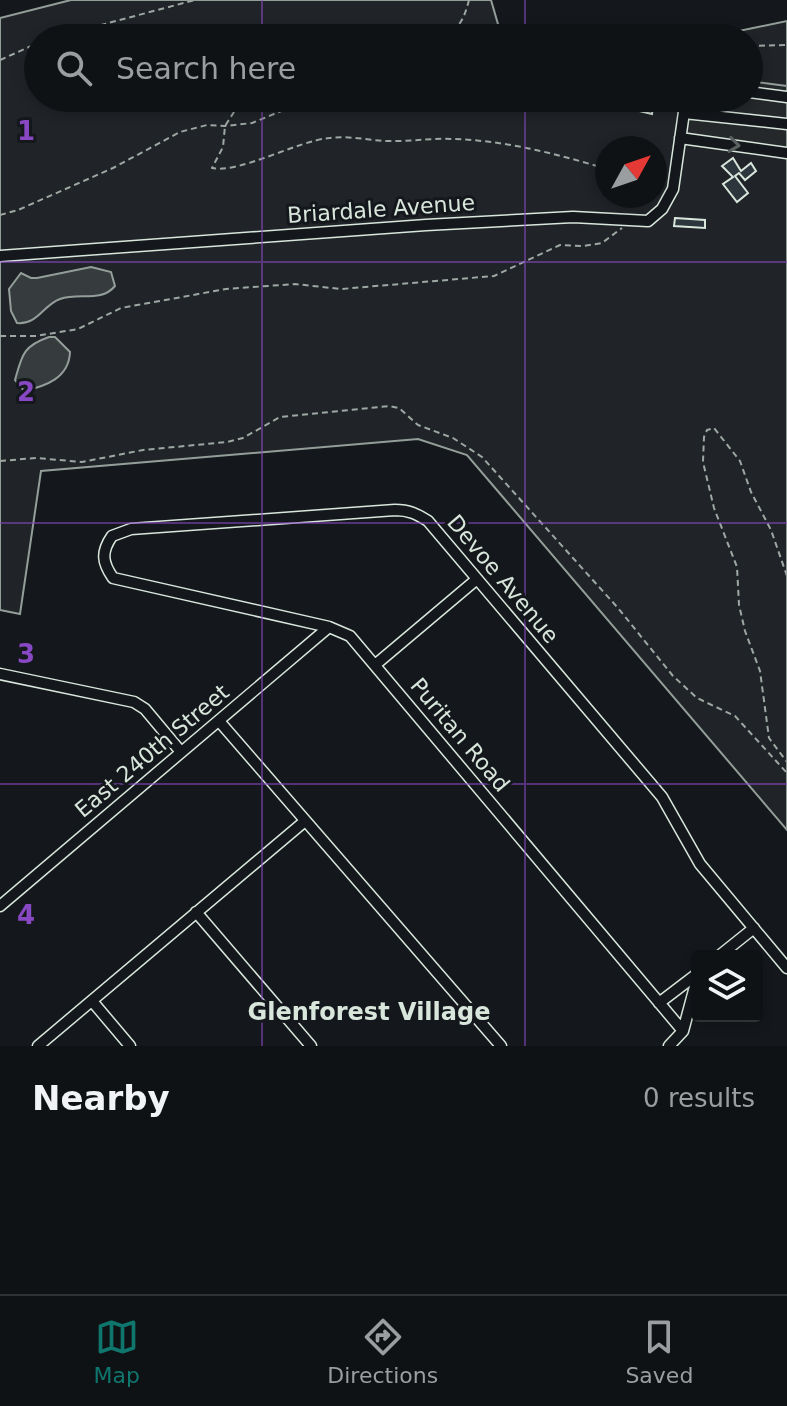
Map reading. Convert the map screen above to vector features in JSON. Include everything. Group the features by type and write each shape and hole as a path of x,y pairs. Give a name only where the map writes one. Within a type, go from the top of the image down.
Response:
{"street":[{"path":"763,94 787,97"},
{"path":"684,113 787,124"},
{"name":"Briardale Avenue","path":"0,256 573,217 648,221 662,209 673,189 684,113"},
{"path":"680,138 787,153"},
{"name":"Devoe Avenue","path":"132,583 113,578 105,567 102,556 105,546 118,532 395,510 408,510 428,521 662,797 700,864 787,968"},
{"path":"375,665 477,579"},
{"name":"Puritan Road","path":"132,583 329,627 350,636 683,1031"},
{"name":"East 240th Street","path":"0,906 329,627"},
{"path":"0,674 134,702 145,709 181,752"},
{"path":"219,721 501,1046"},
{"path":"38,1046 305,821"},
{"path":"196,912 311,1046"},
{"path":"726,950 754,928"},
{"path":"659,1003 691,981"},
{"path":"669,1046 683,1031 691,1000"},
{"path":"92,1001 130,1046"}],"path":[{"path":"105,24 195,0"},
{"path":"460,24 469,0"},
{"path":"763,46 787,45"},
{"path":"0,60 24,49"},
{"path":"234,112 225,126 223,147 212,166 215,170 300,144 339,137 394,142 479,141 595,165"},
{"path":"0,215 113,168 180,132 207,125 252,123 279,112"},
{"path":"0,336 36,336 78,329 121,308 226,289 295,284 341,289 494,276 560,245 602,243 625,226"},
{"path":"787,576 771,530 751,492 740,461 714,428 707,430 703,462 714,508 737,567 739,605 760,671 769,738 787,762"}],"shaded area":[{"path":"71,0 491,0 498,24 24,24 24,112 763,112 763,26 787,21 787,830 467,455 418,439 41,471 20,614 0,610 0,18"},
{"path":"763,83 787,86 787,156 680,141 685,112 763,112"},
{"path":"91,267 111,272 115,286 96,296 60,299 30,321 17,323 11,311 9,289 21,273 37,278"},
{"path":"55,337 70,352 69,361 55,379 24,391 15,380 22,358 34,344"}],"building":[{"path":"733,158 741,171 751,163 756,171 745,180 739,173 735,176 748,193 737,202 723,184 733,177 722,166"},
{"path":"675,218 705,220 705,228 674,226"}],"district":[{"name":"Glenforest Village","path":"369,1012"}]}
